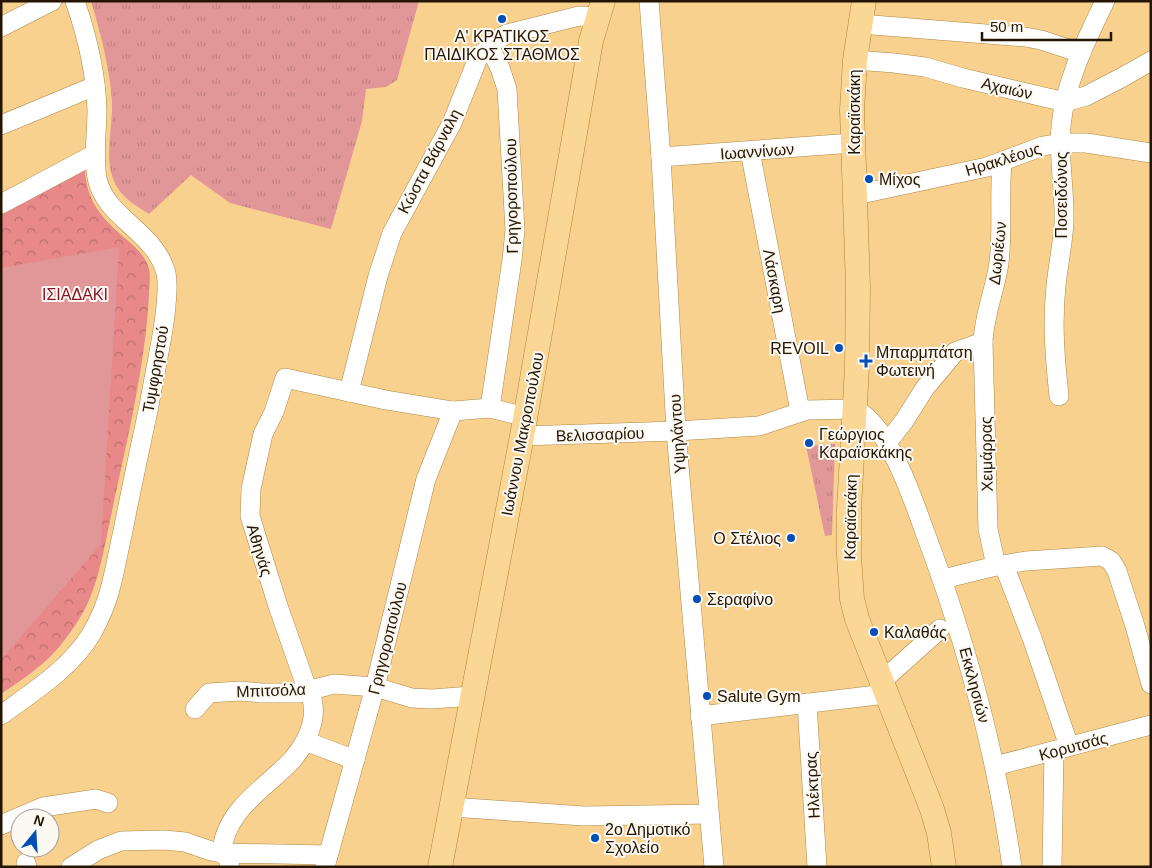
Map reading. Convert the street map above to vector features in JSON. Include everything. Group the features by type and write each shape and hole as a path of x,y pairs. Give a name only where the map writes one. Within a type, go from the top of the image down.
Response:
{"main road":[{"name":"Καραϊσκάκη","path":"864,1 854,60 852,110 858,296 857,368 849,509 852,599 857,618 932,809 939,833 944,867"},
{"name":"Ιωάννου Μακροπούλου","path":"440,867 524,426 591,41 600,9"}],"street":[{"path":"1,27 52,1"},
{"name":"Τυμφρηστού","path":"1,716 43,684 71,659 89,637 103,610 115,572 161,343 167,286 163,265 156,252 142,234 111,205 100,188 95,154 95,86 88,41 75,1"},
{"name":"Υψηλάντου","path":"649,1 661,157 676,431 714,867"},
{"name":"Ποσειδώνος","path":"1059,396 1053,324 1064,222 1061,142 1065,102 1081,53 1105,1"},
{"name":"Κώστα Βάρναλη","path":"348,392 378,276 392,233 452,123 478,58 489,46 507,34 600,9"},
{"path":"860,24 1025,37 1041,40 1081,53"},
{"name":"Γρηγοροπούλου","path":"489,46 500,68 507,89 515,230 508,294 490,408"},
{"path":"1065,102 1086,96 1115,82 1150,59"},
{"name":"Αχαιών","path":"854,60 925,67 1065,102"},
{"path":"1,125 95,86"},
{"name":"Ηρακλέους","path":"856,195 1002,162 1043,146 1061,142 1086,143 1151,153"},
{"name":"Ιωαννίνων","path":"661,157 853,143"},
{"name":"Λάσκαρη","path":"750,151 800,411"},
{"path":"1,204 95,154"},
{"name":"Δωριέων","path":"983,342 984,327 999,260 1002,162"},
{"path":"887,443 925,388 955,352 983,342"},
{"name":"Χειμάρρας","path":"983,342 988,529 1000,566 1032,638 1062,748 1054,823 1052,867"},
{"name":"Βελισσαρίου","path":"285,378 386,400 453,411 490,408 524,426 676,431 759,426 800,411 854,409"},
{"name":"Αθηνάς","path":"226,860 222,841 236,814 249,799 292,759 305,740 314,712 314,703 310,690 305,683 278,606 250,516 251,489 260,443 274,412 285,378"},
{"name":"Εκκλησιών","path":"854,409 858,410 874,426 887,443 914,500 943,579 972,671 995,766 1006,818 1012,867"},
{"name":"Γρηγοροπούλου","path":"327,861 375,687 426,479 453,411"},
{"path":"943,579 1026,562 1102,556 1111,561 1118,571 1151,684"},
{"path":"700,716 807,704 884,688 940,630"},
{"name":"Μπιτσόλα","path":"195,709 209,693 240,691 261,694 299,693 334,684 375,687 412,698 432,699 472,696"},
{"name":"Ηλέκτρας","path":"807,704 817,867"},
{"name":"Κορυτσάς","path":"995,766 1151,725"},
{"path":"305,740 355,760"},
{"path":"1,825 43,807 96,798 108,803"},
{"path":"451,807 584,816 709,814"},
{"path":"71,867 98,850 122,841 164,840 185,842 211,851 226,860 327,861"}],"green space":[{"path":"91,1 419,1 397,80 386,87 366,89 362,121 331,229 230,203 191,175 149,214 123,195 117,187 110,167 109,146 112,103 110,79"},
{"name":"ΙΣΙΑΔΑΚΙ","path":"81,168 85,171 88,189 99,212 132,244 147,263 150,278 144,350 135,404 104,548 90,597 76,624 54,653 36,669 1,694 1,209"},
{"name":"ΙΣΙΑΔΑΚΙ","path":"119,247 101,544 1,660 1,268"},
{"path":"835,444 832,535 825,536 806,446"}],"place":[{"name":"Α' ΚΡΑΤΙΚΟΣ ΠΑΙΔΙΚΟΣ ΣΤΑΘΜΟΣ","path":"502,19"},
{"name":"Μίχος","path":"869,179"},
{"name":"REVOIL","path":"839,348"},
{"name":"Μπαρμπάτση Φωτεινή","path":"866,361"},
{"name":"Γεώργιος Καραϊσκάκης","path":"809,443"},
{"name":"Ο Στέλιος","path":"791,538"},
{"name":"Σεραφίνο","path":"697,599"},
{"name":"Καλαθάς","path":"874,632"},
{"name":"Salute Gym","path":"707,696"},
{"name":"2ο Δημοτικό Σχολείο","path":"595,838"}]}
